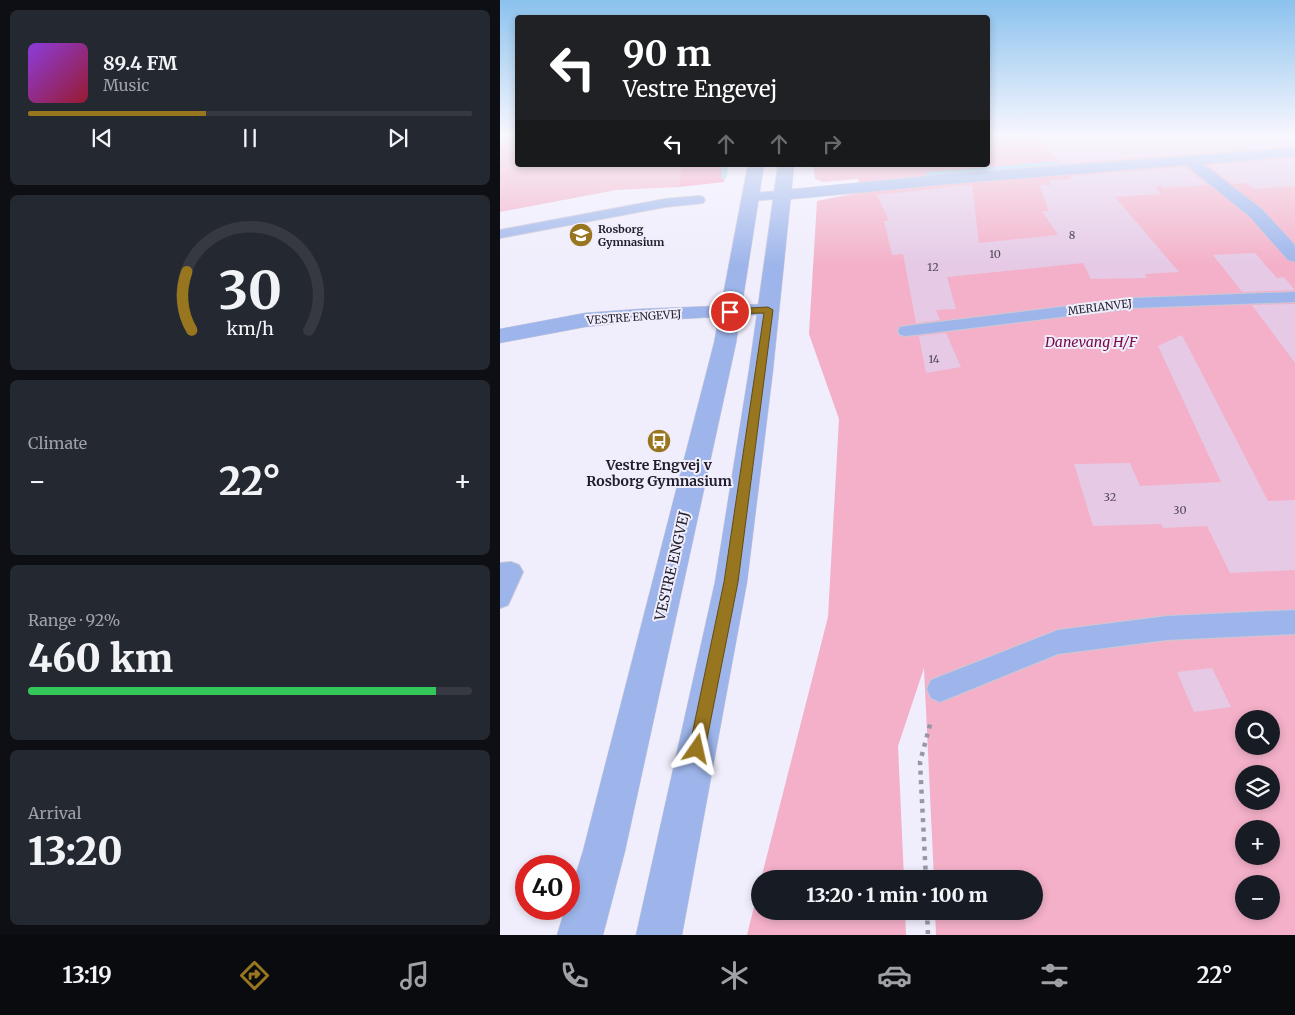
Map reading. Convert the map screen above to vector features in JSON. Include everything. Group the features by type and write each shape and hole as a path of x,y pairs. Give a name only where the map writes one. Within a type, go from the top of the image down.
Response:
{"street":[{"name":"VESTRE ENGVEJ","path":"580,935 608,832 725,343 753,179"},
{"path":"659,935 731,582 785,179"},
{"path":"783,195 973,179"},
{"path":"1213,179 1256,213 1295,256"},
{"name":"VESTRE ENGEVEJ","path":"500,336 585,320 640,315 768,310"}],"lane":[{"path":"750,197 783,195"},
{"path":"500,234 656,204 699,200"},
{"name":"MERIANVEJ","path":"906,331 1134,303 1295,297"},
{"path":"500,573 511,572 500,597"},
{"path":"940,689 1058,642 1167,628 1295,622"}],"path":[{"path":"926,870 920,762 940,689"},
{"path":"927,920 928,935"}],"green space":[{"path":"500,179 680,179 679,187 616,190 500,212"},
{"name":"Danevang H/F","path":"815,179 1295,179 1295,935 936,935 935,920 1043,920 1043,870 934,870 924,668 898,746 904,870 763,870 828,617 839,419 809,334 817,201 862,192 858,179 823,182"},
{"path":"751,919 905,920 906,935 747,935"}],"shaded area":[{"path":"680,179 725,179 724,182 679,187"}],"building":[{"path":"1200,179 1208,185 1163,188 1160,185 1155,188 1161,194 1115,197 1179,272 1145,274 1147,278 1091,279 1083,263 947,277 956,309 936,310 940,320 916,323 903,254 892,255 884,221 889,221 877,195 972,185 979,243 1058,235 1042,211 1049,211 1039,185 1051,185 1049,180"},
{"path":"1225,179 1295,179 1295,186 1254,189 1246,183 1232,184"},
{"path":"1255,253 1277,278 1284,277 1295,290 1242,292 1213,255"},
{"path":"1295,304 1295,363 1252,305"},
{"path":"946,333 961,367 926,373 919,336"},
{"path":"1182,335 1268,501 1295,500 1295,570 1230,573 1207,526 1163,528 1161,524 1093,526 1074,464 1130,463 1140,486 1221,482 1158,346"},
{"path":"1212,668 1231,707 1194,712 1177,672"}],"place":[{"name":"Rosborg Gymnasium","path":"581,235"},
{"name":"Vestre Engvej v Rosborg Gymnasium","path":"659,441"}],"route":[{"path":"697,749 731,582 768,310 730,312"}]}
